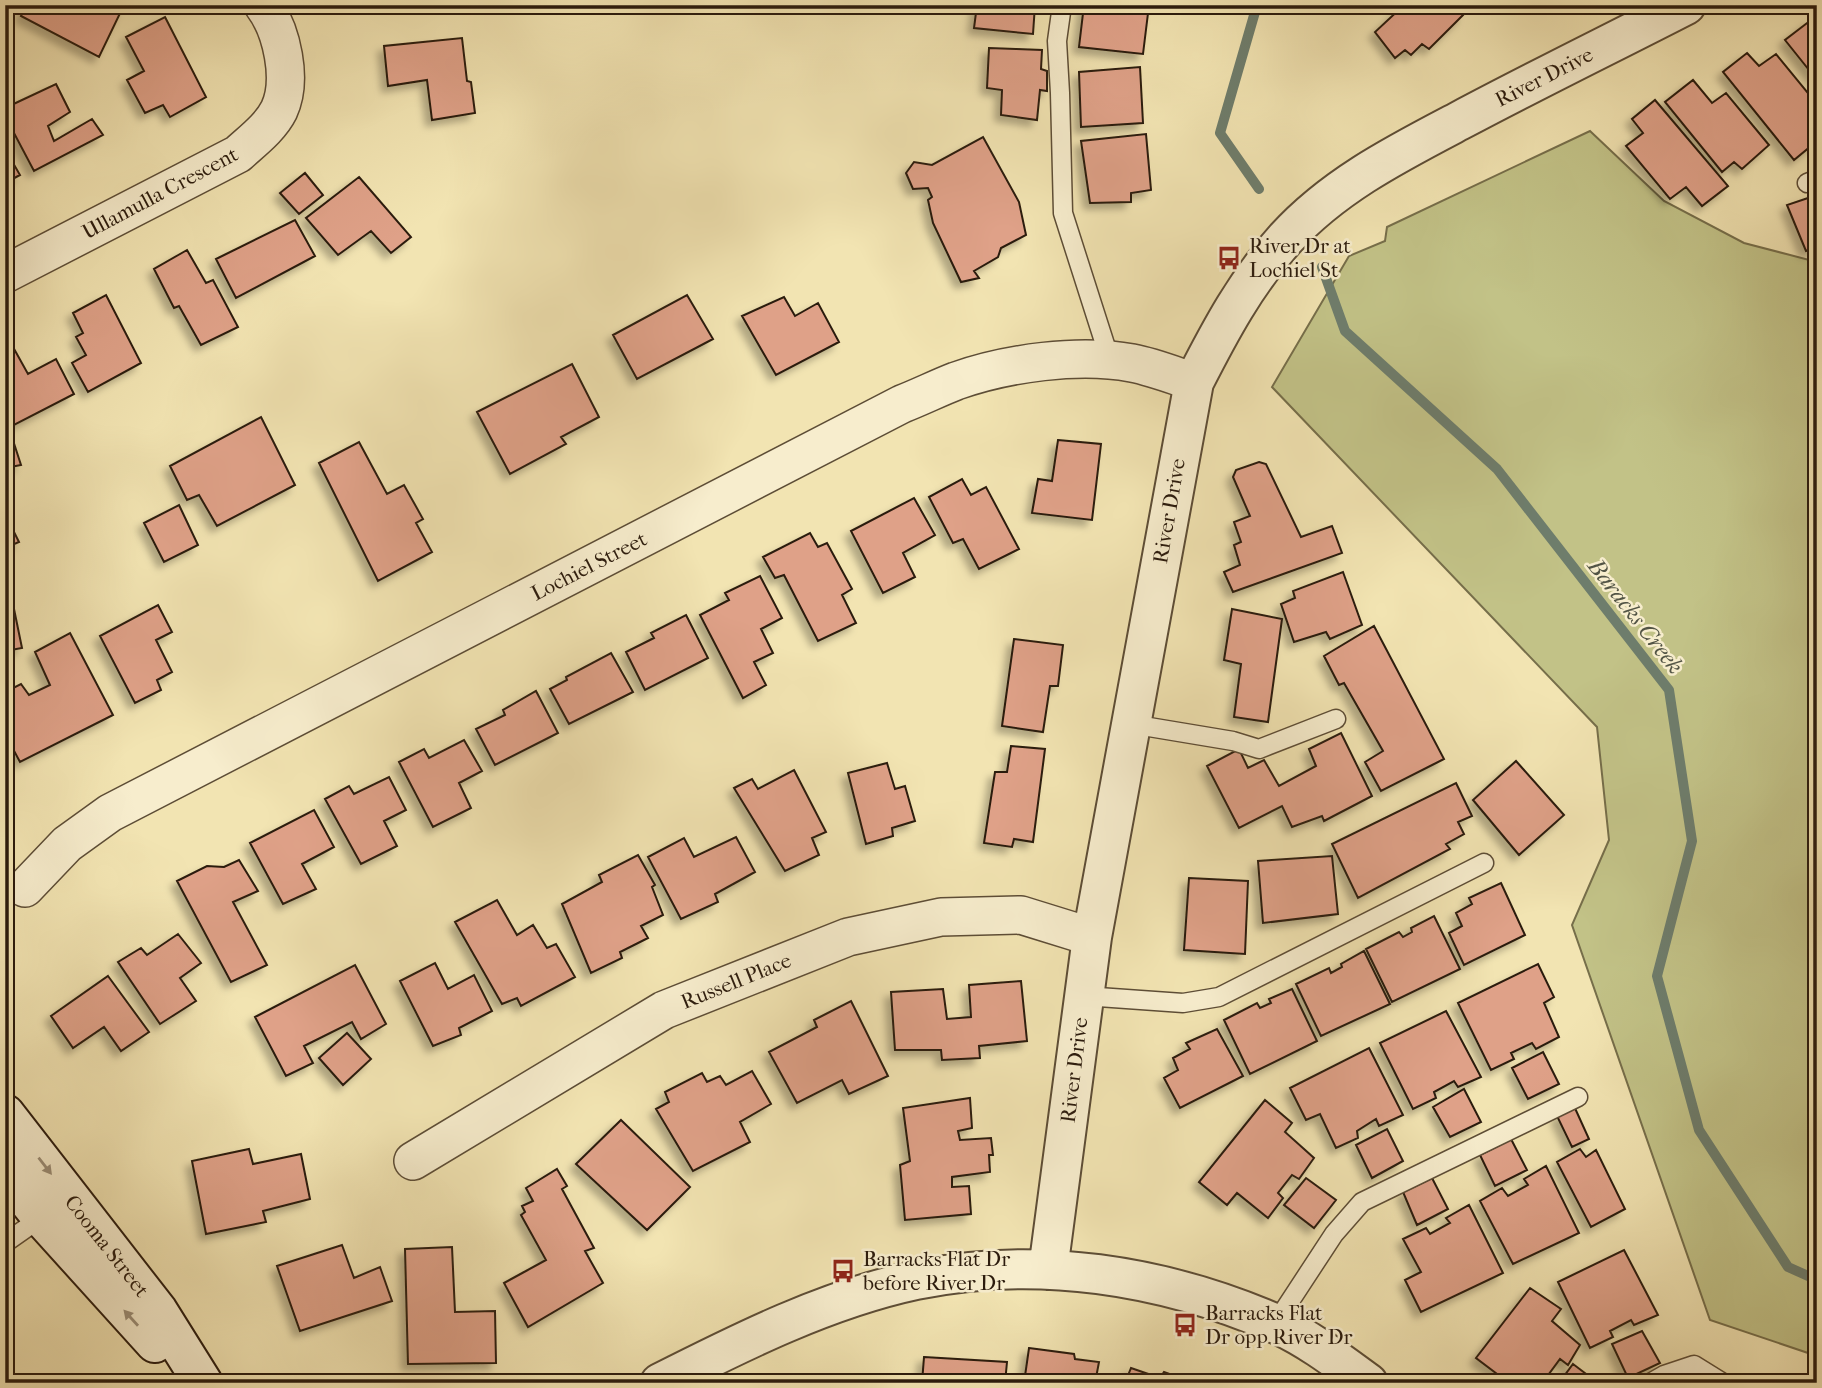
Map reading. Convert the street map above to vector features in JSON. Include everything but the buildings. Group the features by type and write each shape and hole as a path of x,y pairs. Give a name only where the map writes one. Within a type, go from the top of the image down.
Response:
{"street":[{"name":"Ullamulla Crescent","path":"5,274 238,154 264,131 279,110 286,83 282,52 273,18 263,5"},
{"name":"River Drive","path":"1048,1270 1092,937 1130,724 1194,382 1221,327 1258,271 1285,239 1334,194 1376,164 1686,5"},
{"name":"Lochiel Street","path":"25,888 66,844 110,813 902,404 983,373 1049,362 1110,360 1146,366 1194,382"},
{"name":"Russell Place","path":"413,1161 664,1010 848,937 941,917 1021,915 1092,937"},
{"name":"Cooma Street","path":"5,1114 55,1207 137,1325 197,1383"},
{"name":"Cooma Street","path":"5,1172 55,1207 158,1311 203,1383"},
{"path":"660,1383 791,1322 886,1288 943,1276 1048,1270 1124,1277 1191,1292 1275,1324 1315,1345 1368,1383"}],"lane":[{"path":"1062,5 1057,41 1063,213 1110,360"},
{"path":"1130,724 1233,741 1259,749 1336,719"},
{"path":"1084,996 1183,1003 1219,997 1484,863"},
{"path":"1275,1324 1334,1234 1362,1202 1578,1097"},
{"path":"5,1243 55,1207"},
{"path":"1650,1383 1664,1375 1695,1365 1723,1383"}],"green space":[{"path":"1590,131 1664,201 1744,243 1817,262 1817,1356 1710,1320 1572,925 1609,840 1597,727 1272,387 1349,256 1385,241 1387,227"}],"waterway":[{"name":"Baracks Creek","path":"1257,5 1220,133 1259,189"},
{"name":"Baracks Creek","path":"1322,267 1345,331 1497,469 1669,690 1692,841 1657,976 1699,1130 1788,1267 1817,1280"}],"place":[{"name":"River Dr at Lochiel St","path":"1229,258"},
{"name":"Barracks Flat Dr before River Dr","path":"843,1271"},
{"name":"Barracks Flat Dr opp River Dr","path":"1185,1325"}]}
